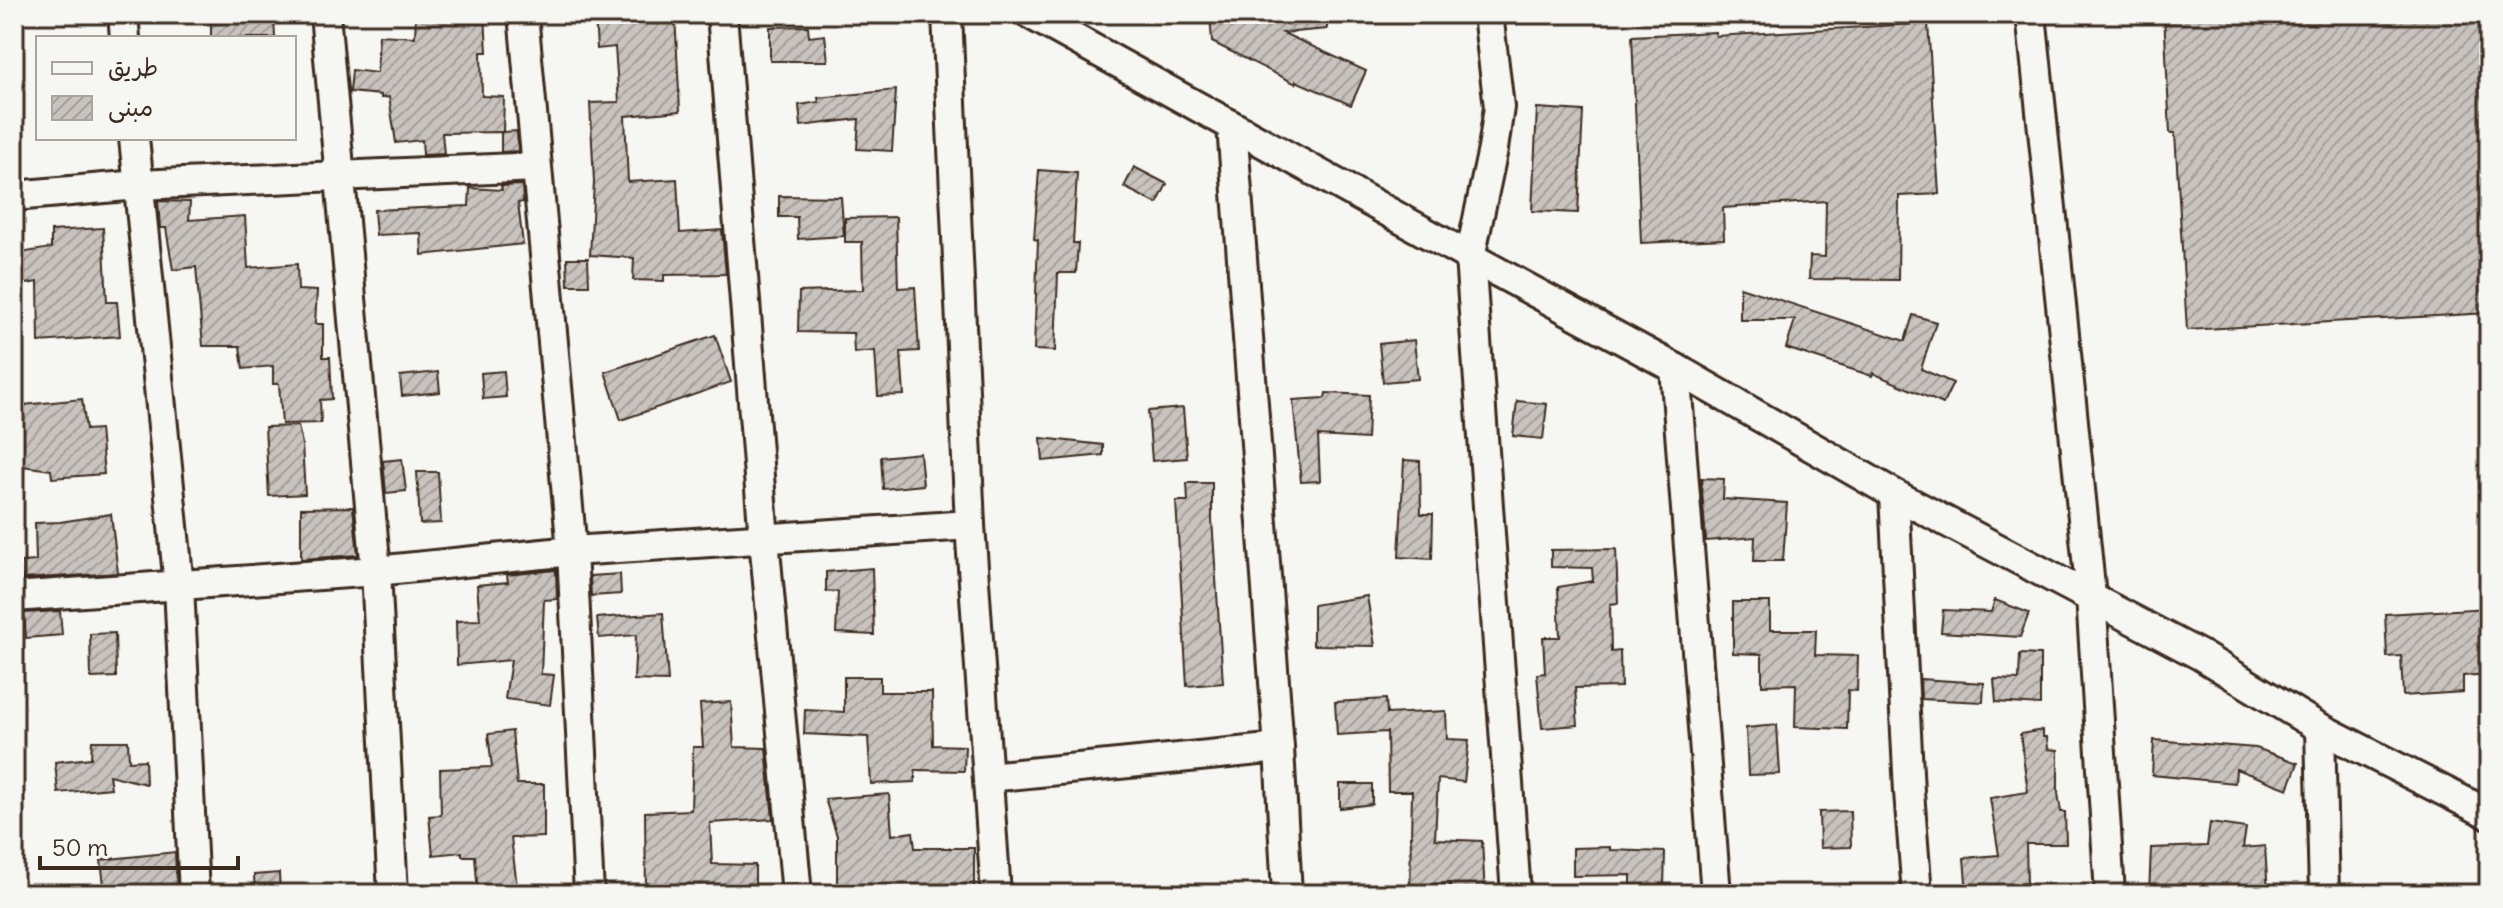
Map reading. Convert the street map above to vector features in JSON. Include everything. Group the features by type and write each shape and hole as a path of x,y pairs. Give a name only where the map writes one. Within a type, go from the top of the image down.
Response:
{"street":[{"path":"123,14 125,36"},
{"path":"325,14 376,571 393,894"},
{"path":"523,14 572,551 589,894"},
{"path":"722,14 764,539 797,894"},
{"path":"947,14 970,525 996,894"},
{"path":"1030,14 1675,368 1894,494 2200,655 2320,728 2489,814"},
{"path":"1488,14 1499,107 1470,257 1516,894"},
{"path":"2031,14 2091,596 2110,894"},
{"path":"1232,126 1279,748 1287,894"},
{"path":"134,140 179,586 194,894"},
{"path":"14,196 138,185 536,167"},
{"path":"1675,368 1716,894"},
{"path":"1894,494 1917,894"},
{"path":"14,597 376,571 572,551 970,525"},
{"path":"2320,728 2324,894"},
{"path":"988,777 1279,748"}],"building":[{"path":"416,14 485,14 487,52 481,52 482,96 504,97 503,132 517,131 518,151 501,152 501,132 442,133 444,154 423,155 422,140 396,143 389,97 350,92 352,70 377,73 379,35 415,37"},
{"path":"675,14 680,111 625,116 628,182 677,179 680,233 722,230 726,274 664,275 664,281 633,280 634,258 590,255 594,182 590,103 619,102 615,47 597,49 595,15"},
{"path":"1210,14 1327,14 1327,29 1283,33 1366,71 1351,105 1296,81 1296,84 1212,42"},
{"path":"2164,14 2489,14 2489,313 2187,330 2175,133 2170,133"},
{"path":"274,17 275,36 211,36 211,21"},
{"path":"1928,23 1939,194 1899,196 1898,280 1809,279 1810,256 1825,257 1826,201 1723,208 1724,239 1641,243 1632,36 1715,32 1716,36"},
{"path":"808,26 809,37 825,35 828,61 770,61 770,27"},
{"path":"896,90 892,151 857,149 859,119 801,126 799,105 819,102 818,98"},
{"path":"1537,108 1583,111 1578,213 1532,211"},
{"path":"1134,167 1167,184 1157,204 1124,187"},
{"path":"1039,170 1077,173 1073,243 1078,243 1076,273 1058,273 1055,351 1034,350 1038,240 1034,239"},
{"path":"522,185 523,202 518,203 523,244 422,255 421,233 376,235 374,210 469,206 470,188 502,190 501,186"},
{"path":"779,196 841,197 844,236 798,239 797,217 779,217"},
{"path":"158,201 190,202 189,220 245,216 248,268 297,264 298,290 317,291 315,324 323,324 323,357 330,357 332,399 320,400 321,423 282,424 279,384 273,384 273,366 243,369 240,346 203,346 196,267 173,270 166,228 160,228"},
{"path":"896,217 898,288 915,287 919,351 901,352 904,395 878,396 875,351 854,353 853,333 798,332 799,292 863,290 862,242 845,242 845,218"},
{"path":"103,228 107,302 117,302 120,336 39,342 38,282 14,286 14,254 51,248 51,231"},
{"path":"567,258 588,258 589,285 568,285"},
{"path":"1740,287 1905,341 1913,315 1936,322 1921,369 1953,383 1943,404 1873,373 1872,376 1786,348 1795,320 1740,320"},
{"path":"715,335 731,382 621,420 605,372"},
{"path":"1414,340 1418,379 1383,382 1379,344"},
{"path":"504,371 506,397 483,399 481,373"},
{"path":"438,372 440,392 402,396 400,376"},
{"path":"1326,393 1369,395 1367,439 1318,436 1320,481 1301,482 1293,400 1325,398"},
{"path":"82,399 86,430 100,429 104,474 52,478 51,470 14,465 14,406"},
{"path":"1517,401 1547,404 1543,439 1513,436"},
{"path":"1183,408 1187,458 1152,461 1148,411"},
{"path":"298,426 305,494 269,496 265,427"},
{"path":"1041,438 1103,445 1103,455 1043,461"},
{"path":"920,453 923,485 883,489 881,457"},
{"path":"402,459 406,491 386,493 383,461"},
{"path":"1404,460 1420,461 1421,514 1433,514 1432,559 1399,557"},
{"path":"417,472 438,472 441,523 420,524"},
{"path":"1701,478 1724,479 1723,499 1787,503 1783,561 1754,561 1755,537 1706,541"},
{"path":"1187,483 1212,483 1223,683 1187,686 1176,501 1188,501"},
{"path":"353,507 358,555 301,559 301,508"},
{"path":"111,514 118,573 22,579 21,562 36,561 35,523"},
{"path":"1616,549 1618,603 1610,604 1611,652 1620,651 1621,687 1575,688 1578,725 1542,728 1537,674 1545,673 1543,637 1560,637 1558,587 1593,581 1592,568 1551,567 1551,550"},
{"path":"872,568 874,635 836,633 838,592 826,591 826,572"},
{"path":"556,570 557,599 544,600 541,674 554,675 550,705 505,699 511,660 457,665 456,621 480,620 477,585 508,582 507,575"},
{"path":"620,574 621,594 591,596 590,576"},
{"path":"1367,596 1375,646 1313,645 1313,605"},
{"path":"1995,600 2029,613 2020,637 1941,632 1943,610 1991,612"},
{"path":"1733,602 1770,602 1770,630 1816,630 1815,655 1858,656 1857,691 1848,690 1847,729 1795,727 1796,684 1762,685 1762,654 1733,653"},
{"path":"2489,608 2489,674 2463,676 2463,692 2403,696 2401,656 2387,657 2385,614"},
{"path":"60,611 62,635 26,638 24,613"},
{"path":"663,613 668,681 634,680 636,635 599,638 597,618"},
{"path":"115,633 116,677 91,678 90,634"},
{"path":"2020,654 2040,655 2040,705 1996,702 1994,679 2019,680"},
{"path":"844,677 880,677 880,692 932,692 933,745 965,746 964,771 915,770 915,782 871,784 868,737 804,734 805,710 844,712"},
{"path":"1920,679 1984,683 1983,702 1921,699"},
{"path":"1386,699 1387,714 1446,711 1447,739 1469,740 1464,782 1438,779 1435,839 1482,841 1485,894 1450,894 1450,883 1410,886 1412,791 1388,791 1387,732 1337,735 1335,702"},
{"path":"731,702 734,747 766,748 773,819 710,823 712,864 755,865 755,890 675,889 675,894 646,894 645,812 691,810 693,747 703,747 700,704"},
{"path":"1777,725 1780,774 1748,775 1746,728"},
{"path":"2043,730 2048,749 2058,750 2058,793 2061,812 2065,812 2066,844 2026,844 2027,883 1967,894 1964,858 1999,855 1990,798 2028,792 2020,734"},
{"path":"512,731 517,784 544,784 544,837 511,838 518,894 478,894 475,856 462,856 462,852 433,855 429,816 441,815 440,769 492,767 488,734"},
{"path":"2154,740 2256,748 2298,763 2288,789 2236,769 2235,783 2152,775"},
{"path":"92,741 128,741 129,761 145,760 146,784 109,775 111,788 58,793 55,762 91,758"},
{"path":"1340,784 1372,784 1372,804 1340,808"},
{"path":"889,794 892,835 913,832 915,848 974,848 974,894 837,889 837,836 825,799"},
{"path":"1850,811 1851,847 1820,848 1819,812"},
{"path":"2210,823 2246,828 2243,848 2265,846 2268,894 2149,894 2151,848 2207,846"},
{"path":"1610,847 1610,850 1665,852 1664,887 1631,886 1631,875 1573,876 1573,848"},
{"path":"175,852 177,894 105,894 101,860"},
{"path":"279,873 280,894 255,894 254,875"}]}
